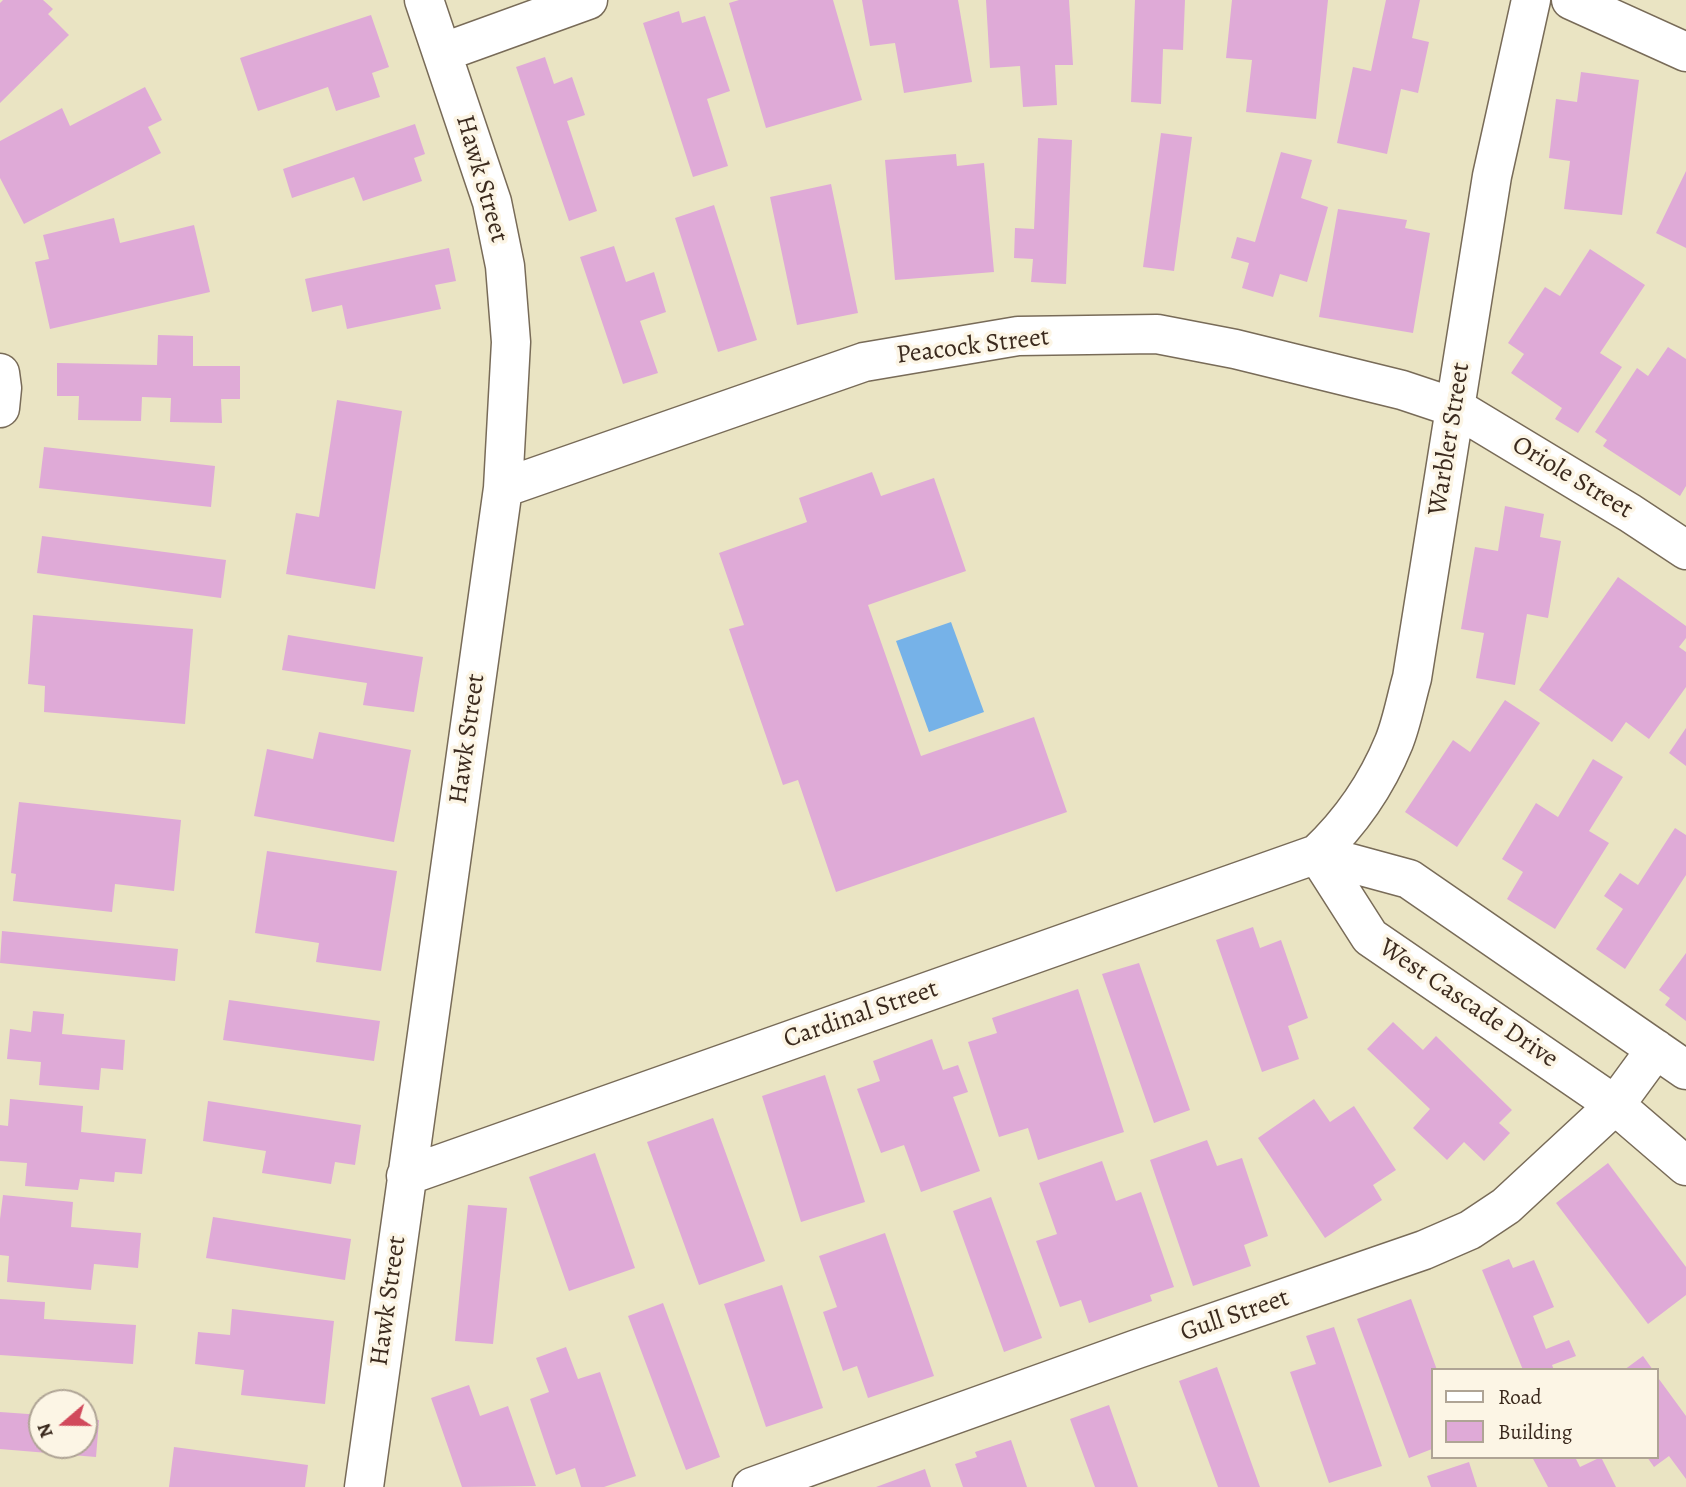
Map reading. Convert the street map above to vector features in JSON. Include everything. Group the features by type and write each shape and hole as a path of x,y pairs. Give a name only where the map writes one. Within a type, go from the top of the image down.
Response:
{"street":[{"name":"Hawk Street","path":"364,1487 503,488 511,342 505,265 492,202 444,52 424,0"},
{"path":"444,52 588,0"},
{"name":"Warbler Street","path":"1317,853 1341,831 1371,791 1395,740 1412,678 1492,176 1531,0"},
{"path":"1571,0 1686,52"},
{"name":"Peacock Street","path":"503,488 864,362 1018,336 1157,334 1235,349 1389,386 1455,408"},
{"path":"0,373 0,408"},
{"name":"Oriole Street","path":"1455,408 1630,513 1686,550"},
{"path":"1317,853 1409,879 1671,1059"},
{"name":"West Cascade Drive","path":"1317,853 1370,937 1615,1105 1686,1166"},
{"name":"Cardinal Street","path":"406,1176 1317,853"},
{"name":"Gull Street","path":"752,1487 1424,1250 1471,1230 1506,1206 1615,1105 1671,1059"}],"water":[{"path":"951,622 984,712 929,732 896,641"}],"building":[{"path":"3,0 43,0 53,9 48,14 69,35 0,103 0,3"},
{"path":"739,0 833,0 862,100 766,128 729,3"},
{"path":"862,0 958,0 972,82 904,93 895,43 870,46"},
{"path":"986,0 1069,0 1073,65 1055,65 1057,105 1023,107 1020,66 990,68"},
{"path":"1135,0 1185,0 1183,50 1163,49 1161,104 1131,102"},
{"path":"1232,0 1328,0 1316,119 1246,112 1252,60 1226,58"},
{"path":"1386,0 1420,0 1412,38 1429,42 1418,93 1401,89 1387,154 1337,143 1353,67 1371,71"},
{"path":"679,11 682,23 705,16 730,91 707,99 728,166 693,177 643,23"},
{"path":"371,15 389,67 372,73 380,97 336,111 328,87 258,111 240,58"},
{"path":"545,57 554,84 572,77 585,115 567,121 597,211 569,221 516,67"},
{"path":"1581,72 1639,80 1622,215 1564,209 1570,161 1549,158 1556,99 1577,102"},
{"path":"145,87 162,120 148,127 161,153 24,224 0,178 0,141 62,108 70,126"},
{"path":"415,124 425,154 414,158 422,181 363,201 354,177 292,198 283,169"},
{"path":"1161,133 1192,137 1174,271 1143,267"},
{"path":"1038,138 1072,140 1066,284 1031,282 1033,259 1014,258 1015,228 1034,229"},
{"path":"1281,152 1312,160 1301,198 1328,207 1307,282 1280,274 1273,297 1242,288 1249,263 1231,258 1237,237 1255,242"},
{"path":"956,154 957,166 984,163 994,272 895,280 885,160"},
{"path":"1686,171 1686,248 1656,233"},
{"path":"831,184 858,313 797,325 770,197"},
{"path":"714,205 757,340 718,352 675,218"},
{"path":"1338,209 1407,220 1405,228 1430,233 1413,333 1319,317"},
{"path":"114,218 120,243 194,225 210,292 50,329 35,262 49,259 43,235"},
{"path":"614,246 626,282 654,272 666,312 640,321 658,373 623,384 580,257"},
{"path":"449,248 456,281 435,285 441,309 347,329 342,305 312,312 305,279"},
{"path":"1590,249 1645,285 1600,353 1622,367 1578,433 1555,419 1562,408 1511,373 1524,354 1508,343 1545,287 1560,296"},
{"path":"158,335 193,336 193,366 240,366 240,399 221,399 222,423 170,422 171,398 142,397 141,421 78,420 79,396 57,396 57,363 157,365"},
{"path":"1668,347 1686,359 1686,486 1680,496 1603,446 1607,440 1595,432 1637,368 1648,376"},
{"path":"337,400 402,411 375,589 286,574 296,513 319,517"},
{"path":"44,447 215,466 211,507 39,488"},
{"path":"872,472 881,496 934,478 966,571 868,605 921,756 1034,717 1067,812 836,892 798,780 783,785 729,629 744,625 719,553 807,522 799,498"},
{"path":"1505,506 1544,514 1540,537 1561,541 1548,618 1527,614 1515,685 1476,678 1484,633 1461,629 1475,547 1498,551"},
{"path":"42,536 226,560 221,598 37,573"},
{"path":"1618,577 1686,626 1686,638 1679,647 1686,652 1686,687 1649,739 1626,722 1612,742 1539,690"},
{"path":"33,615 193,629 185,724 44,712 45,686 28,684"},
{"path":"288,635 423,657 414,712 363,705 367,683 282,670"},
{"path":"1505,700 1540,723 1457,847 1405,812 1453,740 1470,752"},
{"path":"1686,728 1686,766 1669,753"},
{"path":"319,732 411,750 394,842 254,816 267,749 313,759"},
{"path":"1593,759 1623,777 1589,831 1609,843 1555,929 1507,899 1523,872 1502,859 1536,803 1558,817"},
{"path":"19,802 181,820 174,891 115,884 112,912 13,901 16,874 11,873"},
{"path":"1675,828 1686,835 1686,875 1625,969 1596,949 1623,909 1604,896 1620,873 1638,885"},
{"path":"267,851 397,871 381,971 316,962 319,943 255,933"},
{"path":"1253,927 1260,948 1281,940 1308,1018 1288,1026 1299,1059 1262,1072 1216,940"},
{"path":"2,931 178,949 175,981 0,963"},
{"path":"1686,953 1686,1021 1665,1005 1670,998 1659,990"},
{"path":"1139,963 1190,1110 1154,1123 1102,974"},
{"path":"1078,989 1124,1132 1038,1160 1028,1128 999,1137 968,1042 997,1033 992,1018"},
{"path":"229,1000 380,1021 374,1061 223,1040"},
{"path":"33,1011 64,1014 62,1034 125,1040 123,1070 101,1068 99,1090 39,1085 41,1062 7,1059 10,1029 31,1032"},
{"path":"1393,1022 1423,1050 1436,1036 1512,1110 1499,1123 1510,1133 1484,1161 1464,1142 1447,1160 1413,1128 1430,1109 1367,1049"},
{"path":"932,1039 943,1070 958,1065 968,1092 953,1097 980,1171 921,1192 904,1145 881,1153 857,1089 880,1081 873,1061"},
{"path":"825,1075 865,1202 801,1222 762,1096"},
{"path":"10,1099 83,1106 81,1132 146,1139 142,1174 115,1172 114,1182 80,1179 78,1190 25,1186 27,1163 0,1161 0,1125 8,1126"},
{"path":"1314,1099 1330,1122 1354,1106 1396,1170 1373,1185 1382,1200 1325,1238 1258,1138"},
{"path":"208,1101 361,1125 355,1165 335,1162 331,1184 262,1173 266,1151 203,1141"},
{"path":"713,1118 765,1261 699,1285 647,1142"},
{"path":"1207,1140 1217,1166 1242,1158 1268,1236 1244,1245 1251,1266 1193,1286 1150,1160"},
{"path":"595,1153 635,1268 569,1291 529,1177"},
{"path":"1102,1161 1116,1201 1141,1192 1174,1287 1150,1295 1152,1301 1089,1323 1081,1300 1060,1307 1036,1241 1057,1234 1039,1183"},
{"path":"1608,1163 1686,1267 1686,1295 1648,1324 1556,1203"},
{"path":"3,1195 73,1202 71,1227 141,1233 138,1268 94,1264 91,1290 7,1282 9,1256 0,1255"},
{"path":"991,1197 1042,1338 1004,1352 953,1211"},
{"path":"468,1205 507,1208 493,1344 455,1341"},
{"path":"213,1217 351,1239 345,1280 206,1258"},
{"path":"885,1233 934,1376 868,1398 857,1366 843,1371 823,1312 837,1307 819,1256"},
{"path":"1509,1259 1513,1268 1534,1260 1554,1307 1533,1316 1546,1349 1569,1340 1576,1356 1552,1365 1553,1368 1522,1368 1482,1270"},
{"path":"782,1285 823,1408 766,1427 724,1304"},
{"path":"0,1299 45,1302 44,1319 136,1325 133,1364 0,1355"},
{"path":"1411,1299 1436,1368 1430,1368 1430,1450 1409,1458 1357,1319"},
{"path":"663,1303 720,1457 686,1470 628,1316"},
{"path":"232,1309 334,1321 325,1404 241,1395 244,1370 195,1364 198,1332 230,1335"},
{"path":"1334,1327 1382,1466 1329,1483 1290,1372 1316,1364 1306,1336"},
{"path":"566,1347 578,1379 600,1372 636,1476 604,1487 581,1487 575,1468 556,1475 530,1399 549,1392 536,1358"},
{"path":"1643,1356 1652,1368 1627,1368"},
{"path":"1217,1367 1260,1487 1218,1487 1179,1381"},
{"path":"1658,1378 1686,1416 1686,1479 1669,1456 1654,1467 1648,1459 1658,1459"},
{"path":"469,1385 480,1416 508,1406 536,1486 462,1487 431,1398"},
{"path":"1109,1405 1138,1487 1095,1487 1070,1419"},
{"path":"0,1412 28,1414 28,1451 0,1449"},
{"path":"1011,1440 1027,1487 963,1487 955,1464 977,1457 975,1452"},
{"path":"174,1447 308,1465 305,1487 169,1487"},
{"path":"1533,1459 1576,1459 1580,1467 1602,1459 1616,1487 1548,1487"},
{"path":"1469,1462 1477,1487 1431,1487 1427,1476"},
{"path":"925,1469 931,1487 876,1487"}]}
